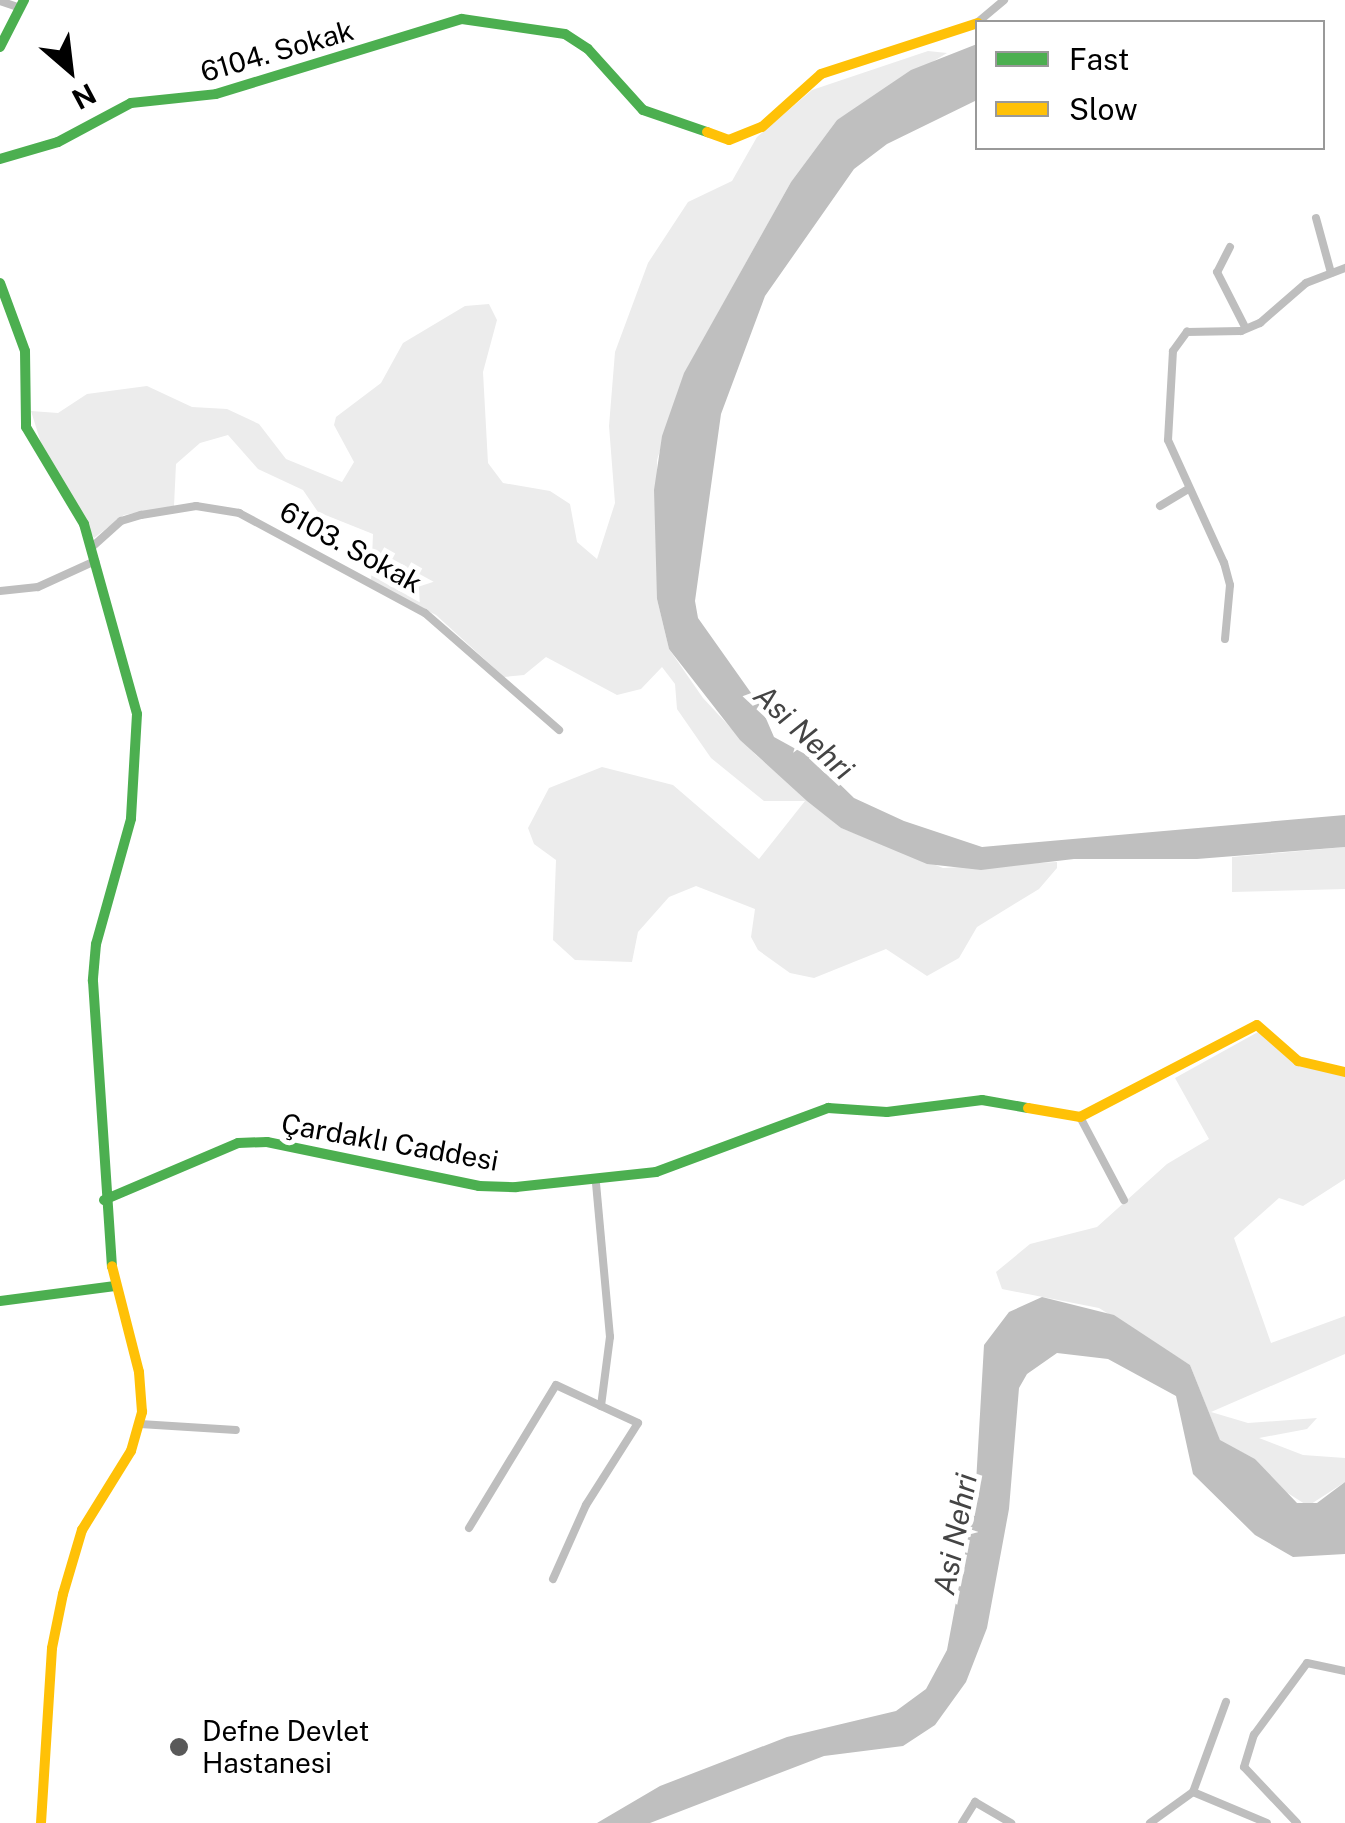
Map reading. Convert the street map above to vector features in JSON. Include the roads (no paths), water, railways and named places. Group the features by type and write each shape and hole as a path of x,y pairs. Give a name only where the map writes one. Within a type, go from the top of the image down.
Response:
{"street":[{"path":"981,20 1004,0"},
{"path":"0,1 22,4 0,46"},
{"name":"6104. Sokak","path":"0,159 42,149 131,103 216,94 462,19 565,34 588,49 622,94 660,121 729,140 769,120 821,74 920,48 975,24"},
{"path":"1316,218 1331,273"},
{"path":"1230,247 1217,272 1245,327"},
{"path":"1225,640 1227,574 1168,440 1174,351 1187,332 1260,323 1306,283 1345,268"},
{"path":"0,282 25,351 30,440 76,508 92,548 137,714 127,844 94,962 104,1200 115,1286 140,1372 140,1424 131,1451 82,1530 68,1573 52,1648 41,1823"},
{"path":"1160,506 1187,490"},
{"name":"6103. Sokak","path":"92,548 121,522 141,515 196,506 238,513 425,613 559,730"},
{"path":"0,591 38,588 95,561"},
{"path":"1124,1200 1080,1118 1257,1025 1270,1030 1298,1061 1345,1072"},
{"name":"Çardaklı Caddesi","path":"104,1200 238,1142 267,1142 478,1186 596,1184 678,1165 828,1108 888,1112 982,1100 1080,1118"},
{"path":"596,1184 610,1337 602,1406"},
{"path":"0,1300 115,1286"},
{"path":"469,1528 556,1386 638,1423 636,1432 586,1505 553,1579"},
{"path":"140,1424 236,1430"},
{"path":"1296,1823 1244,1767 1254,1735 1307,1663 1345,1671"},
{"path":"1150,1823 1193,1792 1226,1702"},
{"path":"1193,1792 1267,1823"},
{"path":"962,1823 975,1802 1011,1823"}],"place":[{"name":"Defne Devlet Hastanesi","path":"179,1747"}],"water label":[{"name":"Asi Nehri","path":"804,732"},
{"name":"Asi Nehri","path":"955,1534"}]}
